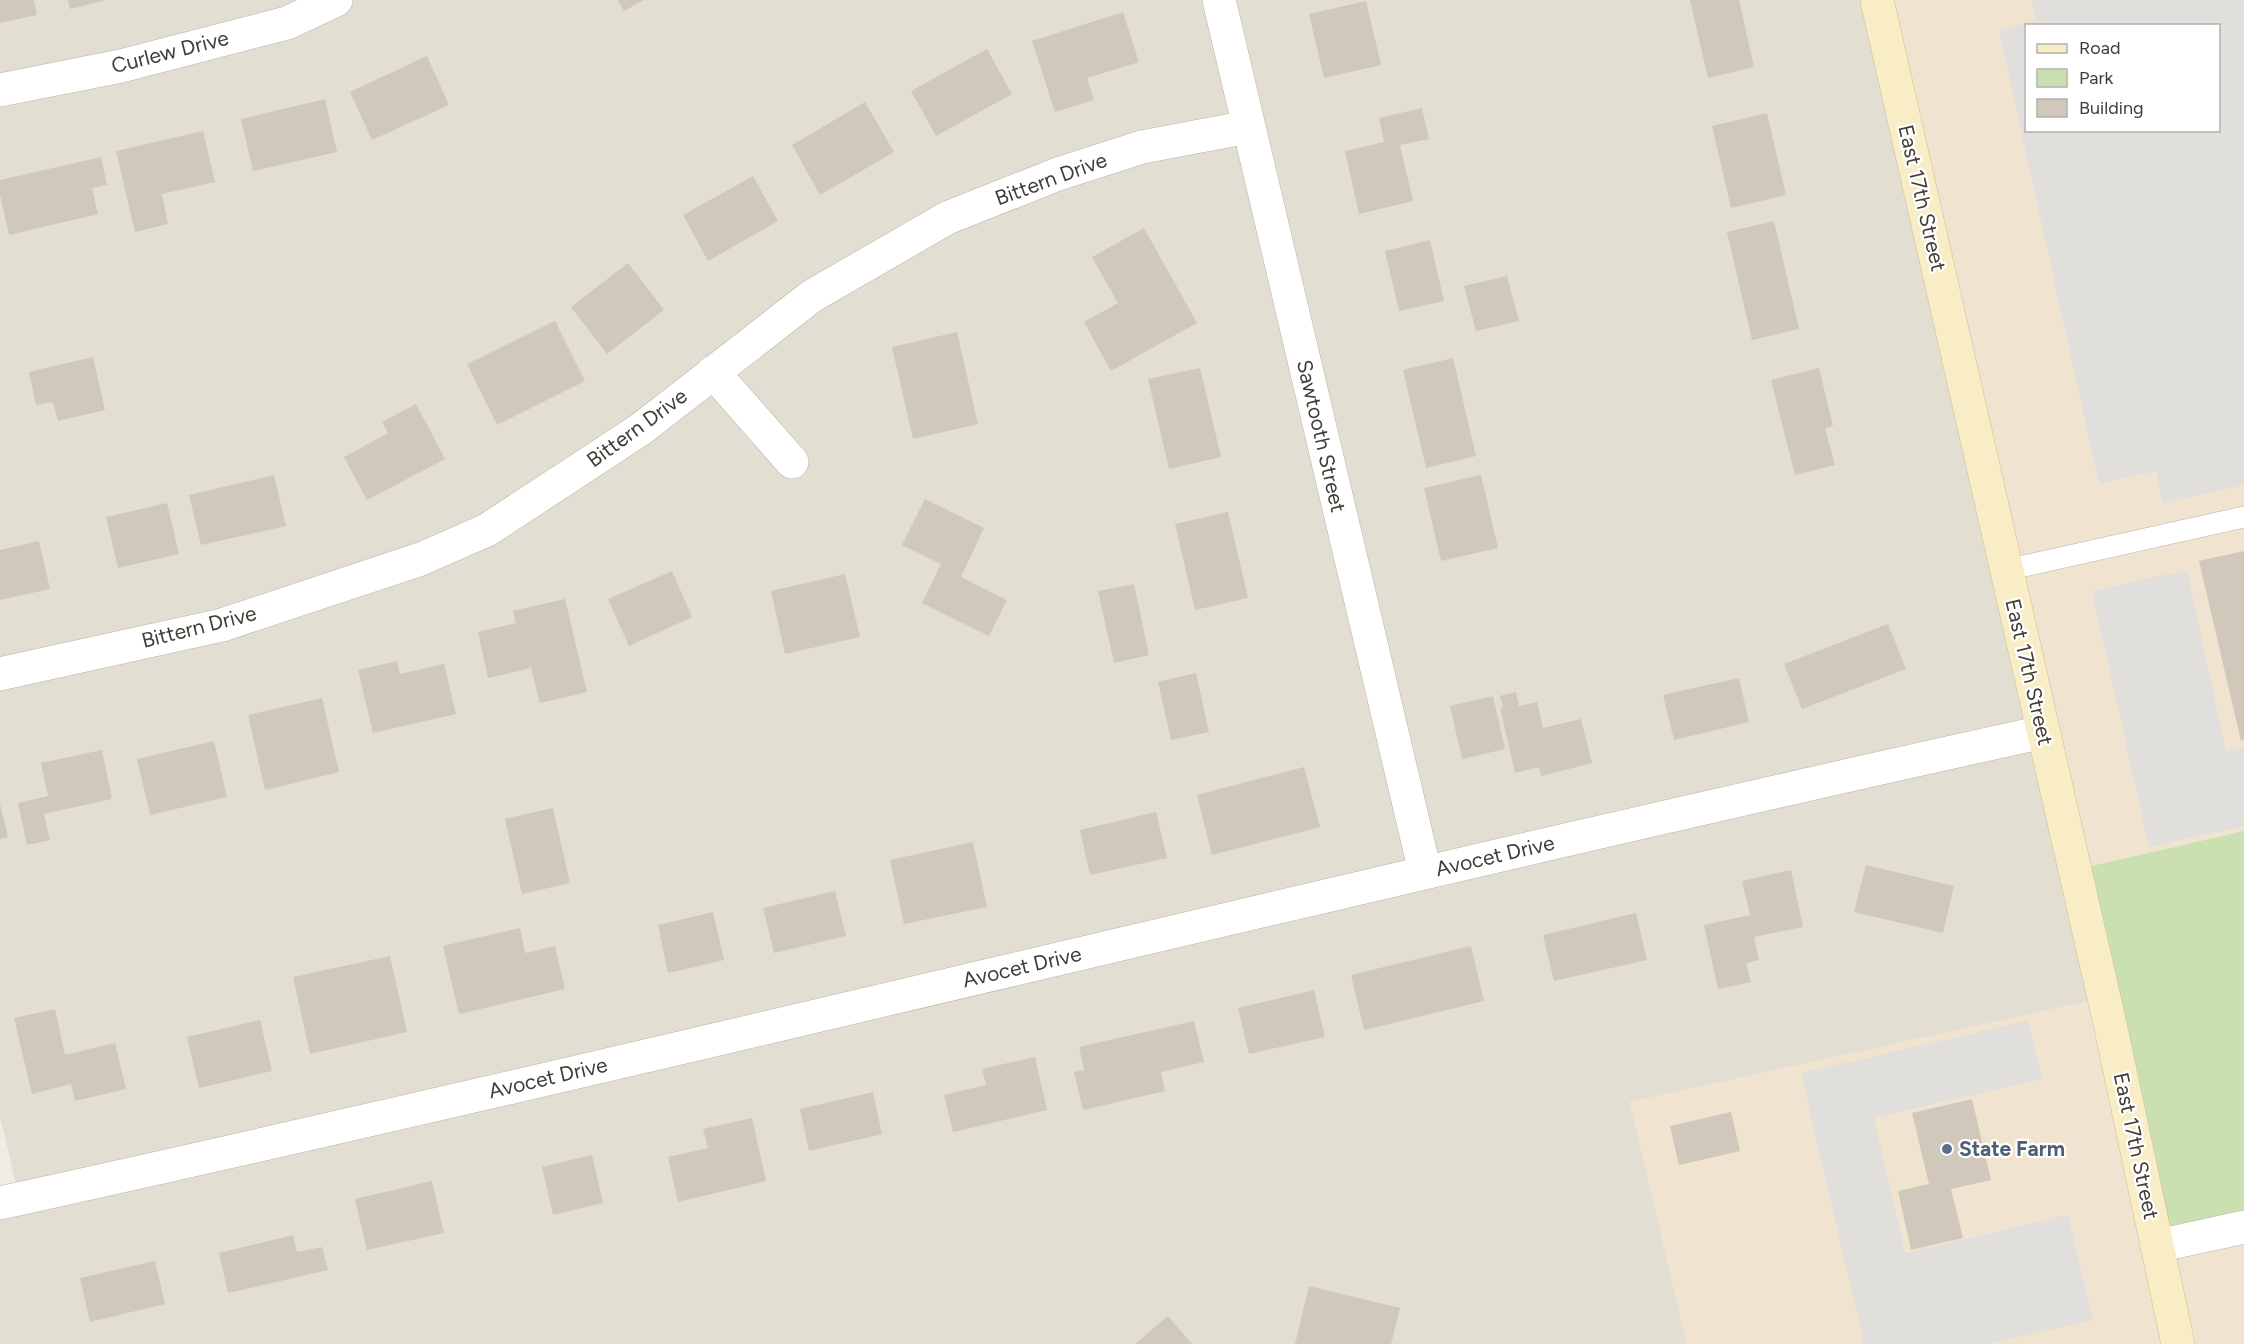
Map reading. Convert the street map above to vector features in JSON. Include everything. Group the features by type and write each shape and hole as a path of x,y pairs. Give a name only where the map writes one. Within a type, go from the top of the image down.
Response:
{"main road":[{"name":"East 17th Street","path":"1877,0 2043,732 2178,1344"}],"street":[{"name":"Curlew Drive","path":"0,90 121,66 287,23 336,0"},
{"name":"Sawtooth Street","path":"1219,0 1425,872"},
{"name":"Bittern Drive","path":"0,674 222,625 421,559 487,530 640,429 812,296 947,218 1058,174 1142,147 1248,127"},
{"path":"713,372 792,462"},
{"name":"Avocet Drive","path":"0,1203 670,1050 1425,872 2043,732"},
{"path":"2157,1246 2244,1227"}],"lane":[{"path":"2006,570 2244,517"}],"shaded area":[{"path":"0,0 1877,0 2103,998 1630,1102 1687,1344 0,1344 0,1203 19,1198 0,1116"},
{"path":"1877,0 2244,0 2244,831 2074,870"},
{"path":"2032,0 2244,0 2244,485 2162,503 2156,471 2099,484 1999,30 2036,21"},
{"path":"2187,570 2226,751 2244,747 2244,826 2149,847 2092,591"},
{"path":"2103,998 2244,1227 2244,1344 1687,1344 1630,1102"},
{"path":"2028,1021 2042,1079 1874,1118 1905,1253 2068,1215 2093,1320 1989,1344 1864,1344 1801,1073"}],"green space":[{"path":"2244,831 2244,1227 2157,1246 2074,870"}],"building":[{"path":"0,0 34,0 37,15 0,23"},
{"path":"68,0 103,0 103,1 70,9"},
{"path":"618,0 644,0 624,11"},
{"path":"1690,0 1739,0 1754,67 1708,78"},
{"path":"1366,1 1381,65 1324,78 1309,14"},
{"path":"1123,12 1139,62 1087,78 1094,100 1055,112 1032,41"},
{"path":"987,49 1012,94 936,136 911,91"},
{"path":"427,56 449,105 372,140 350,92"},
{"path":"325,99 337,152 253,171 241,119"},
{"path":"865,102 894,152 820,195 792,145"},
{"path":"1422,108 1429,139 1400,145 1413,201 1359,214 1345,151 1384,142 1379,118"},
{"path":"1767,113 1786,195 1731,208 1712,126"},
{"path":"203,131 215,182 162,194 168,224 135,232 116,151"},
{"path":"101,157 107,185 92,188 98,214 9,235 0,195 0,180"},
{"path":"753,176 778,221 708,261 683,215"},
{"path":"1774,221 1799,329 1752,340 1727,232"},
{"path":"1144,228 1197,323 1111,371 1084,322 1118,303 1092,257"},
{"path":"1430,240 1444,301 1399,311 1385,251"},
{"path":"628,263 664,310 607,354 571,307"},
{"path":"1507,276 1519,321 1476,331 1464,286"},
{"path":"555,321 585,381 497,425 467,364"},
{"path":"957,332 978,424 913,439 892,347"},
{"path":"93,357 105,410 58,421 53,402 36,405 29,372"},
{"path":"1453,358 1476,456 1426,468 1403,370"},
{"path":"1200,368 1221,457 1169,469 1148,379"},
{"path":"1819,368 1833,426 1825,428 1835,465 1795,475 1771,380"},
{"path":"416,404 445,459 367,500 344,457 388,433 382,422"},
{"path":"274,475 286,526 201,545 189,495"},
{"path":"1481,475 1498,548 1441,561 1424,488"},
{"path":"925,499 984,528 961,577 1007,600 989,636 922,603 941,564 902,545"},
{"path":"167,503 179,554 118,568 106,517"},
{"path":"1228,512 1248,598 1195,610 1175,524"},
{"path":"39,541 50,589 0,600 0,550"},
{"path":"2244,551 2244,740 2241,741 2199,561"},
{"path":"672,571 692,617 629,646 608,599"},
{"path":"845,574 860,637 785,654 771,591"},
{"path":"1134,584 1149,655 1114,663 1098,591"},
{"path":"565,599 587,692 540,703 531,668 488,678 478,632 516,623 513,611"},
{"path":"1888,624 1906,669 1802,709 1784,664"},
{"path":"397,661 400,674 444,664 456,714 373,733 358,670"},
{"path":"1196,673 1209,732 1171,740 1158,682"},
{"path":"1739,678 1749,722 1674,740 1663,695"},
{"path":"1516,692 1519,706 1537,702 1543,728 1581,719 1592,763 1541,776 1539,767 1515,773 1500,708 1503,707 1500,696"},
{"path":"1493,696 1505,749 1462,759 1450,706"},
{"path":"322,698 339,772 265,790 248,715"},
{"path":"214,741 227,797 150,815 137,759"},
{"path":"102,750 112,799 44,814 50,840 27,845 18,803 48,796 41,763"},
{"path":"1304,767 1320,827 1212,855 1197,795"},
{"path":"0,804 8,837 0,839"},
{"path":"553,808 570,883 522,894 505,819"},
{"path":"1156,812 1167,858 1090,875 1080,830"},
{"path":"973,842 987,907 904,924 890,860"},
{"path":"1866,865 1954,886 1943,933 1854,912"},
{"path":"1791,870 1803,927 1754,937 1759,960 1746,963 1751,982 1718,989 1704,925 1750,915 1742,881"},
{"path":"835,891 846,936 774,953 763,908"},
{"path":"713,912 724,960 668,973 658,925"},
{"path":"1636,913 1647,960 1554,981 1543,935"},
{"path":"520,928 525,953 555,946 565,989 459,1014 443,946"},
{"path":"1471,946 1484,1001 1364,1030 1351,975"},
{"path":"390,956 407,1032 310,1054 293,977"},
{"path":"1314,990 1325,1037 1249,1054 1238,1008"},
{"path":"55,1009 65,1055 115,1043 126,1089 75,1101 71,1084 32,1094 14,1018"},
{"path":"260,1020 272,1071 199,1088 187,1037"},
{"path":"1194,1021 1204,1062 1161,1072 1165,1091 1083,1110 1074,1072 1084,1070 1079,1047"},
{"path":"1035,1057 1047,1110 953,1132 944,1095 986,1085 982,1069"},
{"path":"873,1092 882,1134 809,1151 800,1109"},
{"path":"1972,1099 1991,1180 1951,1189 1963,1238 1911,1250 1898,1191 1929,1184 1912,1113"},
{"path":"1731,1112 1740,1151 1679,1165 1670,1126"},
{"path":"752,1118 766,1181 678,1202 668,1157 708,1148 703,1129"},
{"path":"592,1155 603,1203 553,1215 542,1167"},
{"path":"432,1181 444,1233 367,1250 355,1199"},
{"path":"293,1235 297,1252 322,1247 328,1270 228,1293 219,1253"},
{"path":"155,1261 165,1304 90,1322 80,1278"},
{"path":"1309,1286 1400,1308 1391,1344 1295,1344"},
{"path":"1168,1316 1192,1344 1135,1344"}],"place":[{"name":"State Farm","path":"1947,1149"}]}
